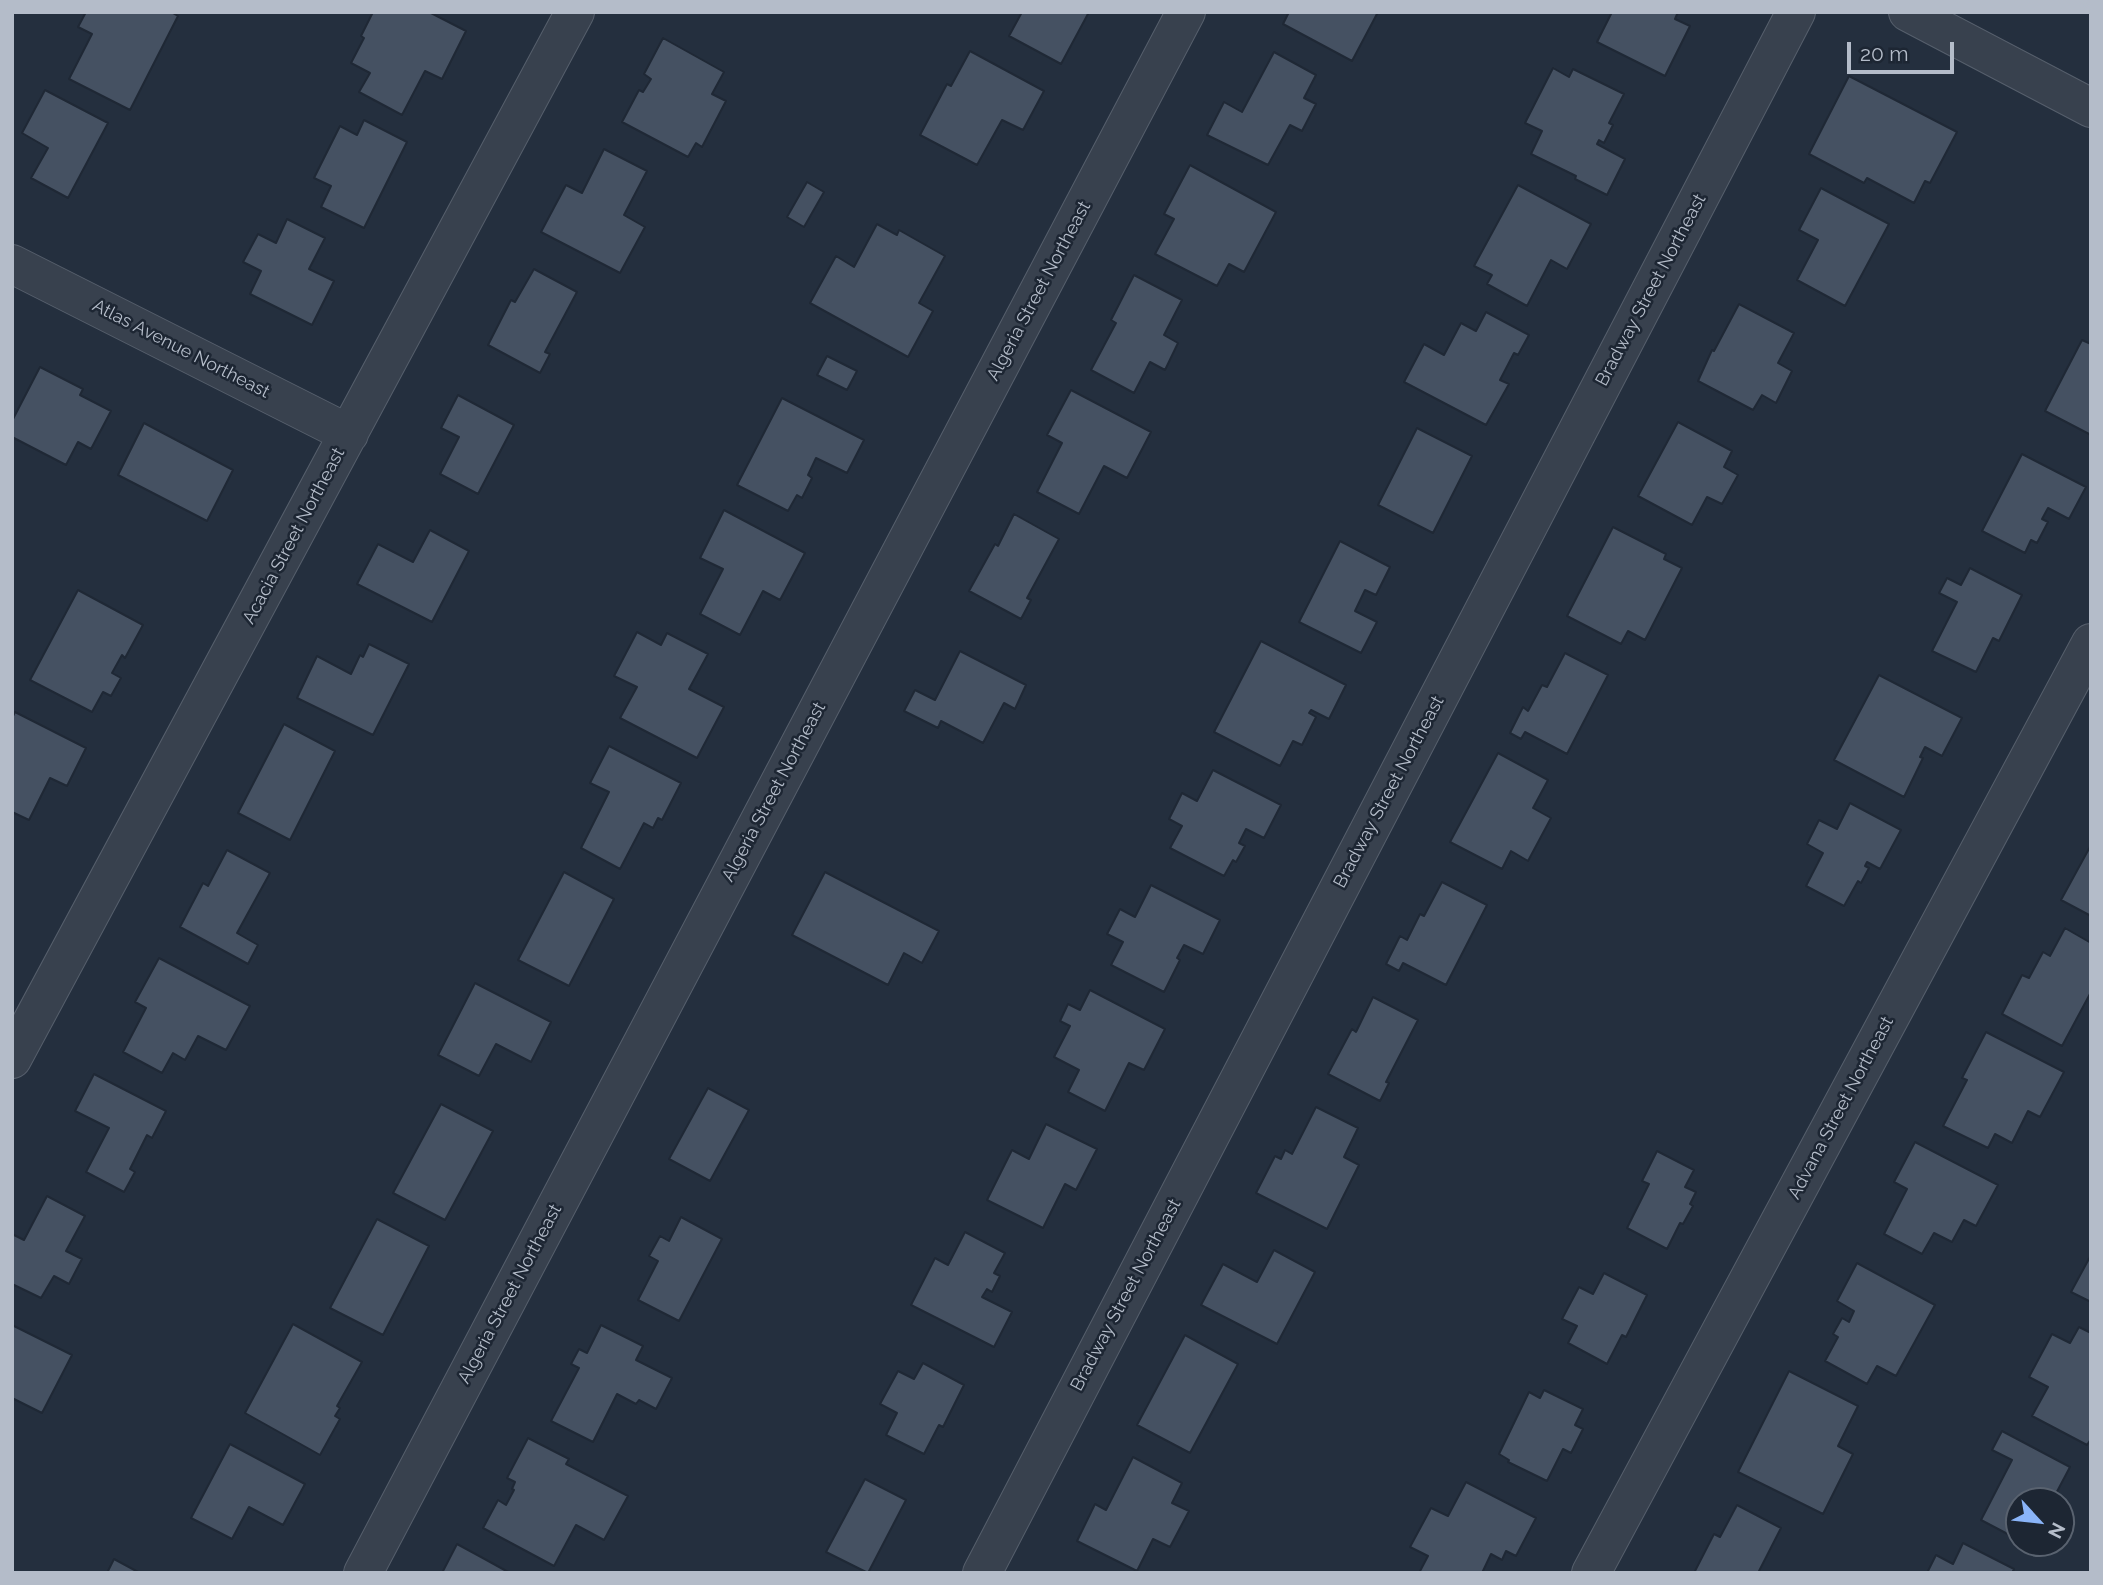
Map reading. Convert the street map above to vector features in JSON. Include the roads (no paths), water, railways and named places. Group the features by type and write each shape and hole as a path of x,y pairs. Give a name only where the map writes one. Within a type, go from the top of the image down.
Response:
{"street":[{"name":"Acacia Street Northeast","path":"12,1059 575,12"},
{"name":"Algeria Street Northeast","path":"362,1573 1186,12"},
{"name":"Bradway Street Northeast","path":"982,1573 1796,12"},
{"path":"1908,12 2091,108"},
{"name":"Atlas Avenue Northeast","path":"12,264 349,434"},
{"name":"Advana Street Northeast","path":"1591,1573 2091,643"}]}
